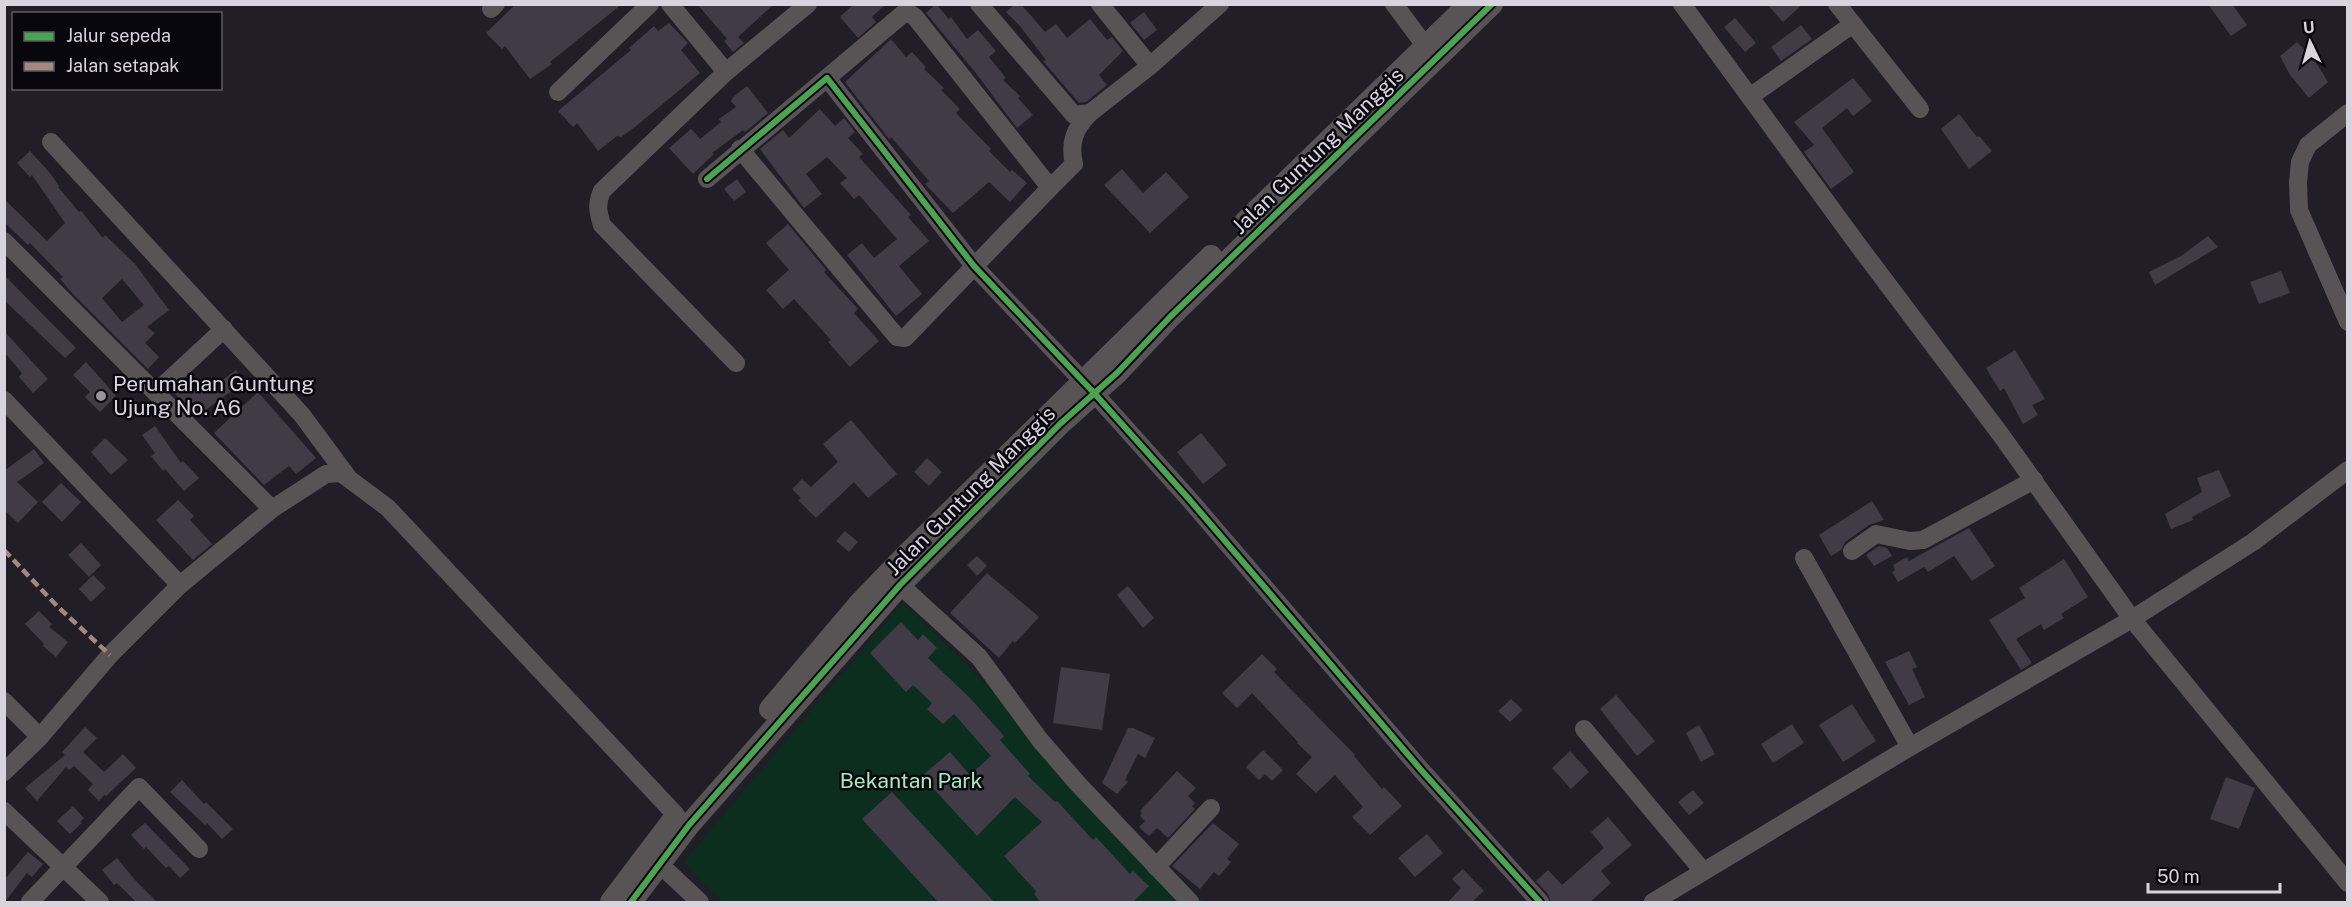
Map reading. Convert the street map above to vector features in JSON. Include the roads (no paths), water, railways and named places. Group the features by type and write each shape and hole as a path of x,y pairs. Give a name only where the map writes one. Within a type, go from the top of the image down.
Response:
{"street":[{"path":"558,92 650,4"},
{"path":"670,4 726,72"},
{"path":"736,363 602,225 598,212 598,200 602,191 726,72 808,4"},
{"path":"979,4 1074,115 1090,113"},
{"path":"1100,4 1150,66"},
{"path":"740,149 899,338 905,338 1074,164 1072,140 1079,124 1150,66 1220,4"},
{"path":"1394,4 1426,47"},
{"name":"Jalan Guntung Manggis","path":"631,903 658,858 676,815 842,637 900,585 1060,424 1088,388 1469,4"},
{"name":"Jalan Guntung Manggis","path":"611,903 689,825 909,552 1088,388 1170,317 1492,4"},
{"path":"1837,4 1920,109"},
{"path":"1692,8 1751,96 1858,245 2034,480 2133,619 2348,883"},
{"path":"707,179 904,13 909,13 915,17 1047,184 1047,191"},
{"path":"1751,96 1853,24"},
{"path":"827,78 974,266 1189,499 1422,771 1540,903"},
{"path":"2348,113 2308,145 2300,162 2298,182 2299,210 2348,322"},
{"path":"51,142 302,415 347,476"},
{"path":"4,241 272,509"},
{"path":"156,393 224,329"},
{"path":"4,400 180,585"},
{"path":"1653,903 1910,747 2133,619 2253,542 2348,470"},
{"path":"4,772 40,737 110,655 180,585 272,509 326,474 341,473 388,508 676,815"},
{"path":"1852,551 1876,534 1910,542 1923,540 2034,480"},
{"path":"1804,558 1910,747"},
{"path":"900,585 979,657 1048,749 1190,903"},
{"path":"4,701 40,737"},
{"path":"1584,729 1703,871"},
{"path":"30,903 139,787 199,849"},
{"path":"1156,867 1211,808"},
{"path":"4,811 100,903"},
{"path":"658,858 700,903"},
{"path":"658,858 708,903"}],"place":[{"name":"Perumahan Guntung Ujung No. A6","path":"101,396"}],"park label":[{"name":"Bekantan Park","path":"911,781"}]}
